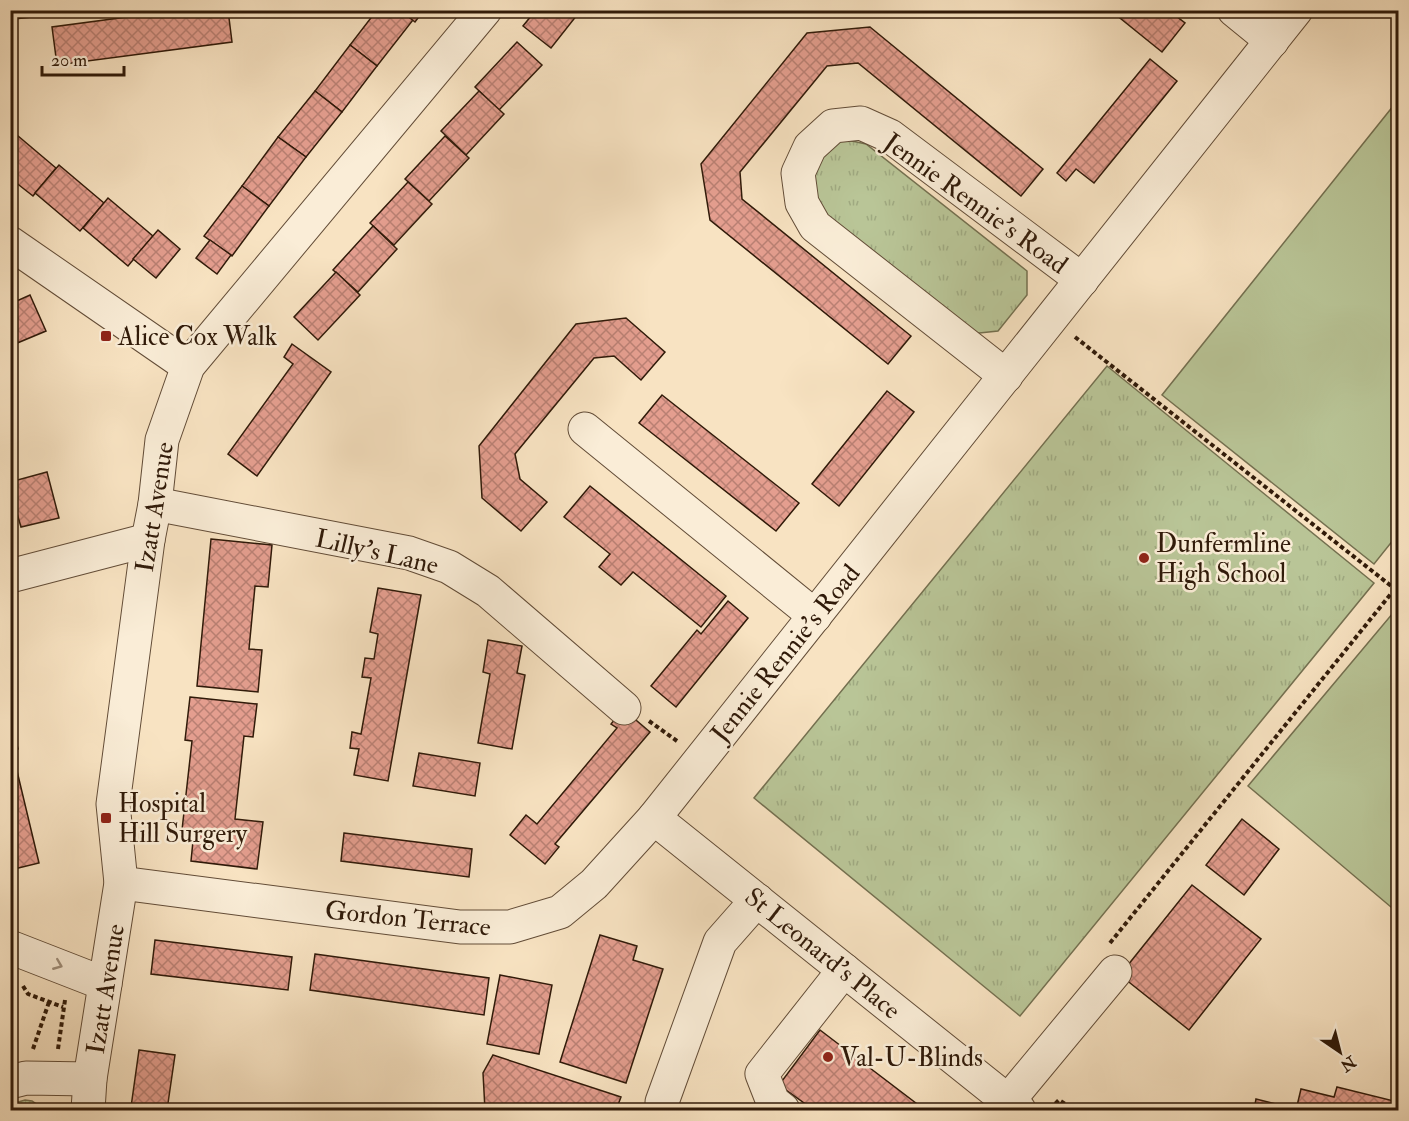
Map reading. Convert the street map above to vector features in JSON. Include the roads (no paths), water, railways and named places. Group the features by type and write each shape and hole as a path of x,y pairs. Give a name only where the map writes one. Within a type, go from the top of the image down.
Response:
{"street":[{"name":"Izatt Avenue","path":"89,1095 122,883 112,804 162,440 188,366 485,10"},
{"path":"1234,10 1272,41"},
{"name":"Jennie Rennie's Road","path":"654,818 1296,10"},
{"name":"Jennie Rennie's Road","path":"1006,376 815,226 802,203 798,173 810,147 833,126 861,123 890,136 1082,280"},
{"path":"10,243 188,366"},
{"path":"585,429 815,616"},
{"name":"Lilly's Lane","path":"155,504 410,553 449,567 488,591 624,708"},
{"path":"10,576 148,540"},
{"name":"Gordon Terrace","path":"122,883 460,927 510,927 560,912 594,884 654,818"},
{"name":"St Leonard's Place","path":"654,818 1014,1106"},
{"path":"662,1102 720,942 757,900"},
{"path":"10,947 105,984"},
{"path":"1014,1106 1112,958"},
{"path":"783,1110 773,1102 762,1074 844,970"},
{"path":"31,1073 89,1095"}],"place":[{"name":"Alice Cox Walk","path":"106,336"},
{"name":"Dunfermline High School","path":"1144,558"},
{"name":"Hospital Hill Surgery","path":"106,818"},
{"name":"Val-U-Blinds","path":"828,1057"}]}
